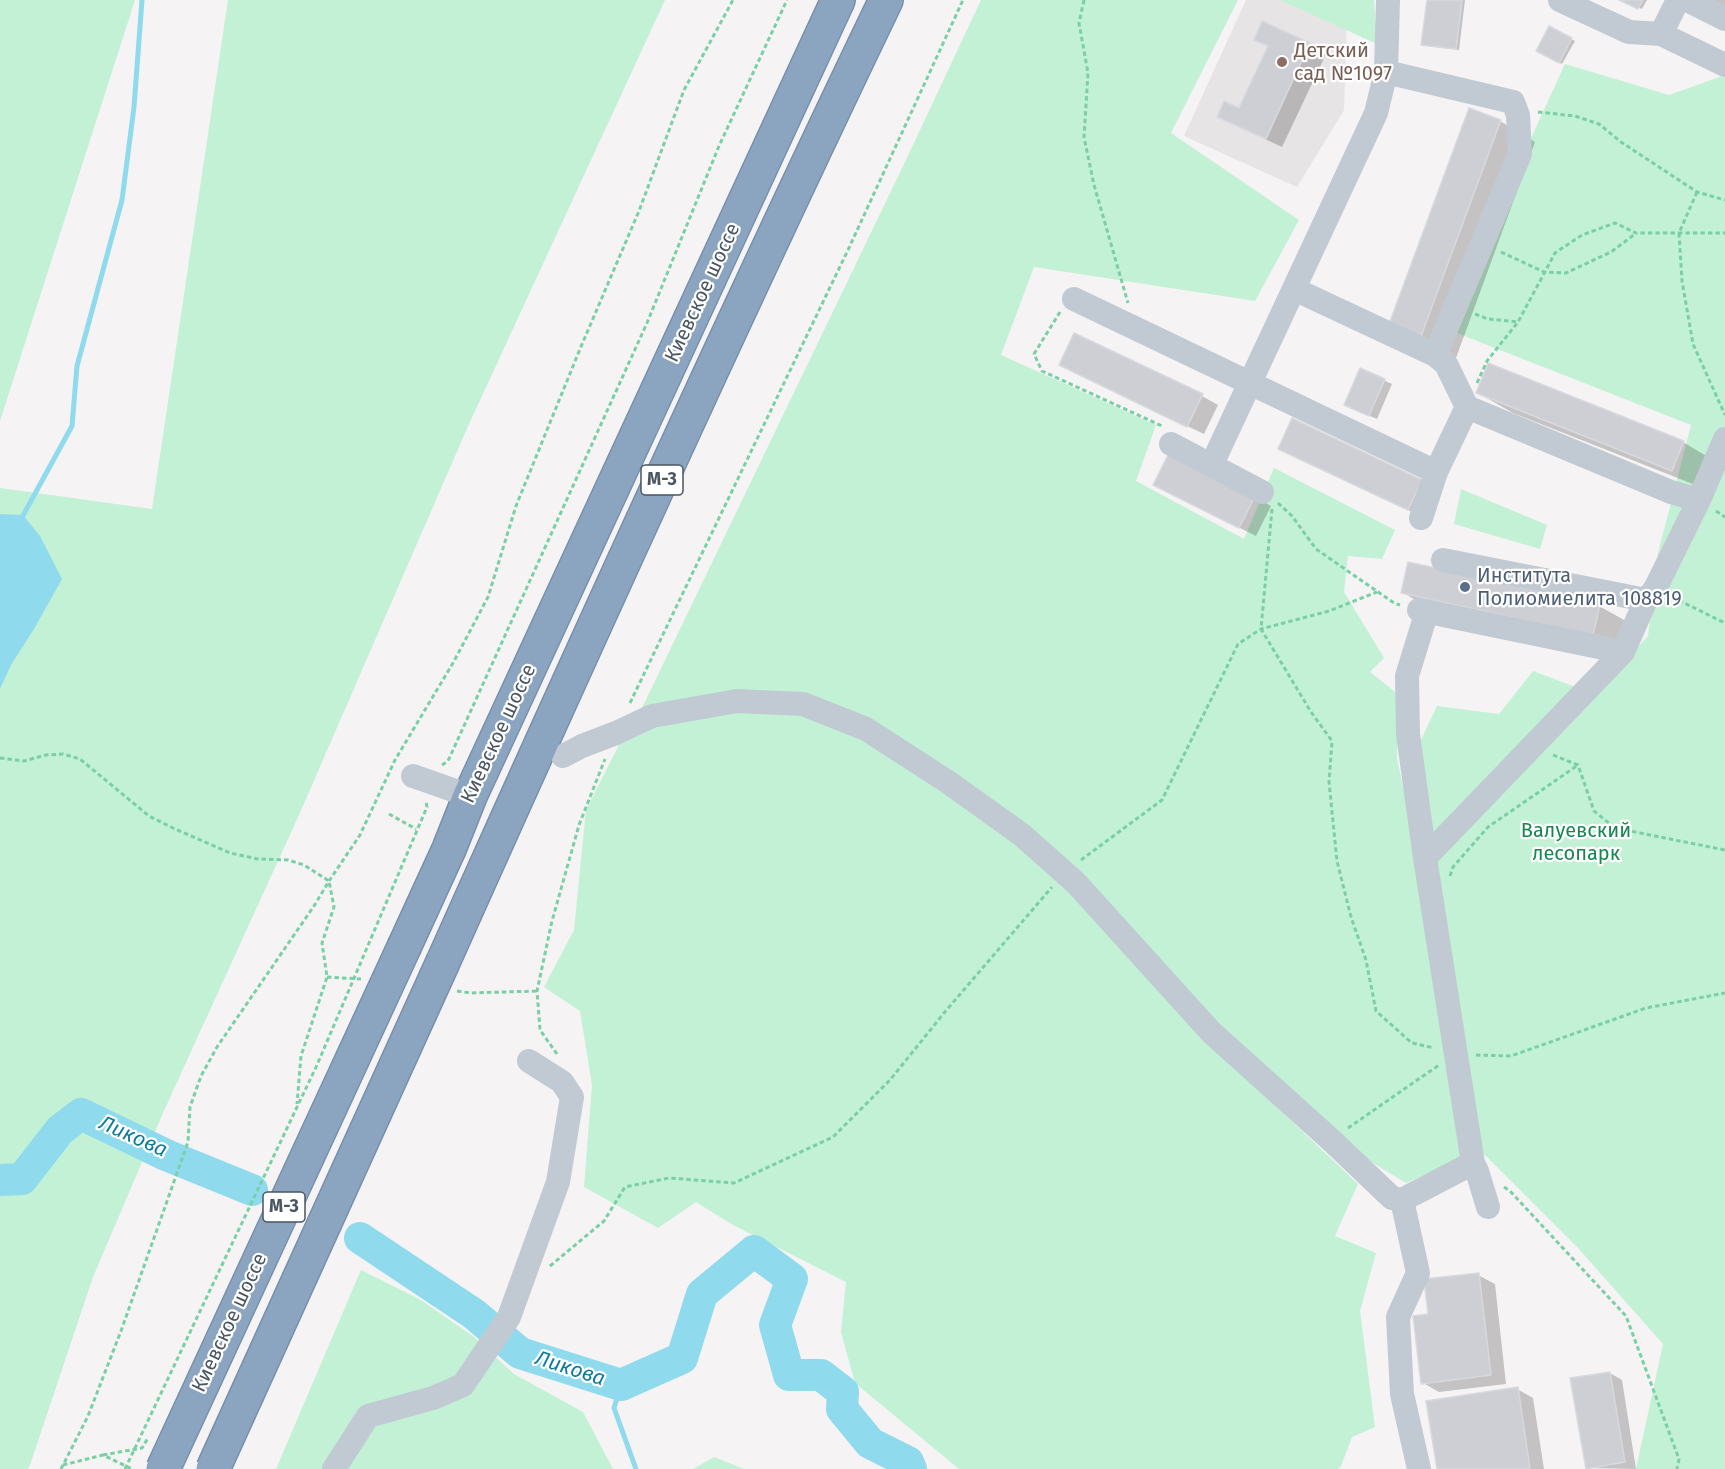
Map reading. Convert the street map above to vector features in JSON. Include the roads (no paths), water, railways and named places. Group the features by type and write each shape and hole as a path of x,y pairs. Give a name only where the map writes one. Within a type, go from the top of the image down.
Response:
{"highway":[{"name":"Киевское шоссе","path":"163,1469 449,849 470,796 838,0"},
{"name":"Киевское шоссе","path":"213,1469 531,765 784,213 886,0"}],"street":[{"path":"1212,464 1376,113 1386,72 1388,0"},
{"path":"1560,0 1629,32 1660,34 1725,65"},
{"path":"1660,34 1678,0"},
{"path":"1687,0 1725,20"},
{"path":"1386,72 1513,102 1518,115 1520,154 1435,355"},
{"path":"1294,289 1435,355 1446,364 1467,407 1671,492 1699,501"},
{"path":"1074,299 1436,472"},
{"path":"1421,518 1436,472 1467,407"},
{"path":"1425,858 1623,652 1650,594 1699,501 1725,439"},
{"path":"1174,445 1267,495"},
{"path":"1443,560 1650,594"},
{"path":"1488,1207 1475,1167 1455,1054 1408,734 1407,676 1423,610 1623,652"},
{"path":"563,756 652,716 737,700 803,704 866,729 939,776 1022,835 1064,872 1211,1032 1392,1198 1402,1200 1475,1167"},
{"path":"420,778 470,796"},
{"path":"334,1469 368,1416 434,1398 463,1385 509,1317 558,1182 572,1097 562,1082 529,1061"},
{"path":"1402,1200 1418,1273 1398,1317 1402,1394 1419,1469"}],"water":[{"path":"0,514 23,515 40,536 62,579 11,665 0,689"}],"waterway":[{"path":"20,521 72,426 77,366 122,200 134,107 142,0"},
{"name":"Ликова","path":"0,1180 22,1179 60,1130 81,1114 166,1155 252,1190"},
{"name":"Ликова","path":"360,1238 474,1314 520,1353 621,1385 682,1358 702,1294 754,1251 792,1279 775,1325 789,1375 821,1375 843,1392 842,1409 870,1443 908,1462 911,1469"},
{"path":"621,1385 614,1408 636,1469"}],"place":[{"name":"Детский сад №1097","path":"1282,62"},
{"name":"Института Полиомиелита 108819","path":"1465,587"}],"park label":[{"name":"Валуевский лесопарк","path":"1576,842"}]}
